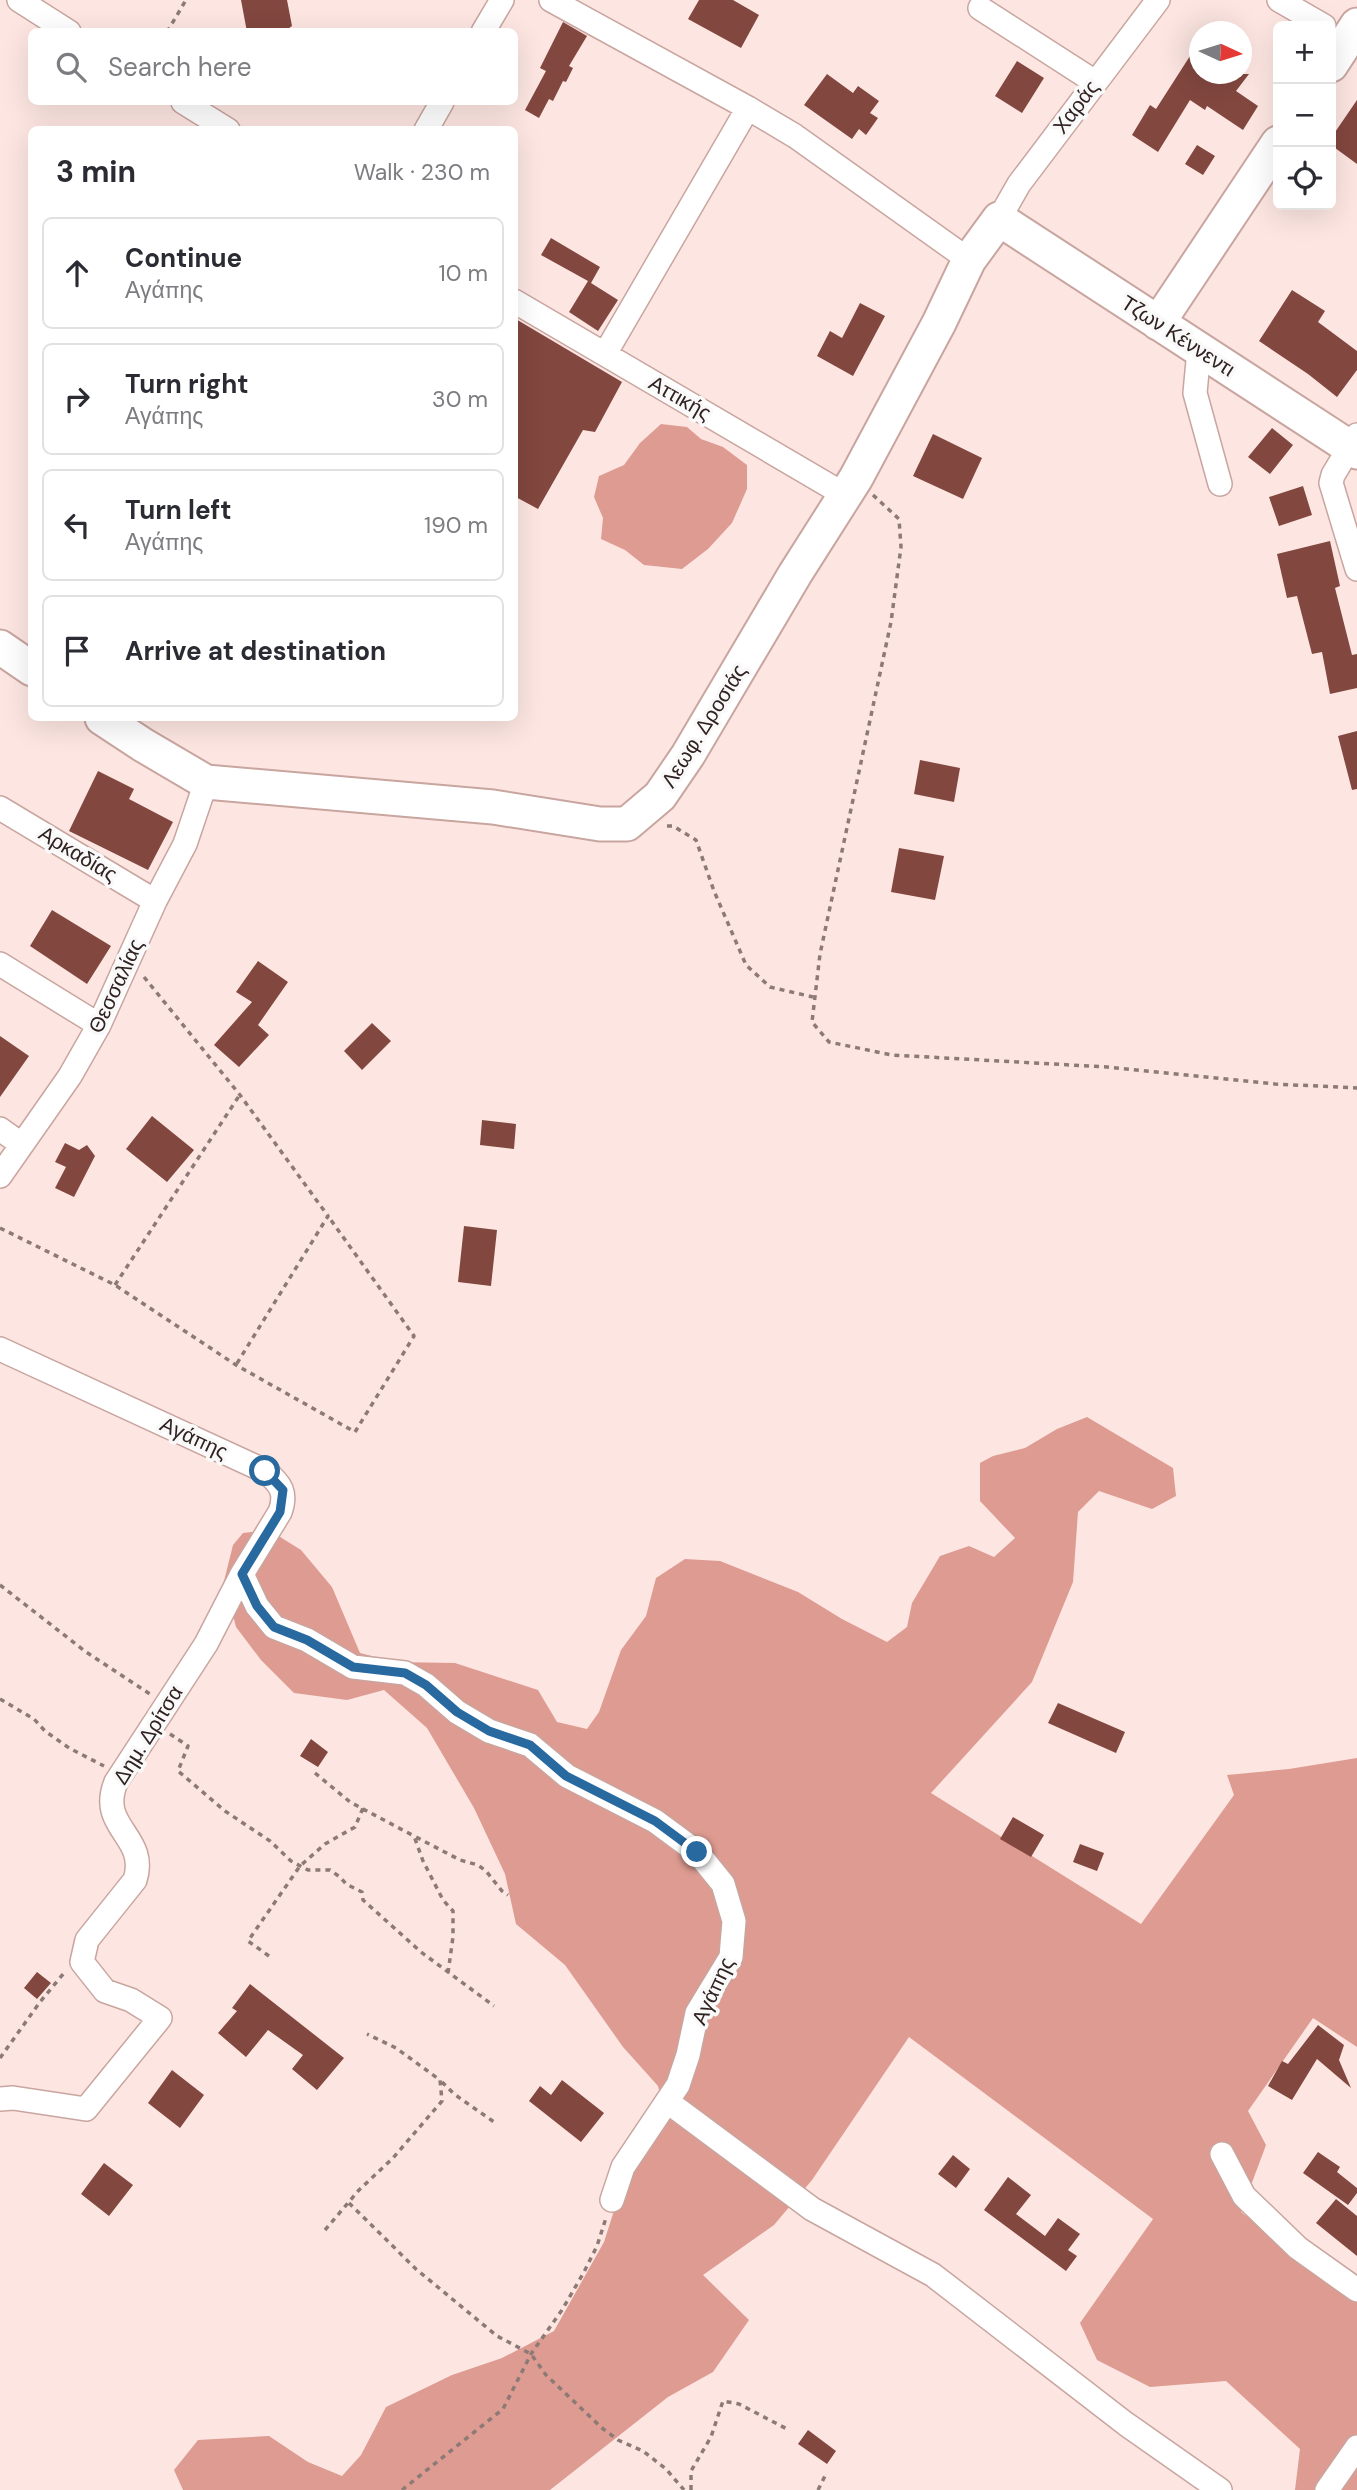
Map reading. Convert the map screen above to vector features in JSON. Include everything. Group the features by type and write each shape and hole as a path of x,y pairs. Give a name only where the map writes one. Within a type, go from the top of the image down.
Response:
{"street":[{"path":"19,0 63,28"},
{"path":"486,28 502,0"},
{"path":"551,0 795,136 969,260"},
{"name":"Χαράς","path":"999,219 1019,184 1158,0"},
{"path":"1279,0 1341,39"},
{"path":"980,8 1095,82"},
{"path":"188,105 222,126"},
{"path":"428,126 440,105"},
{"path":"605,354 748,108"},
{"path":"1158,323 1275,147"},
{"name":"Λεωφ. Δροσιάς","path":"626,824 660,796 688,755 850,486 939,323 969,260 999,219"},
{"name":"Τζων Κέννεντι","path":"999,219 1199,350 1354,444"},
{"name":"Αττικής","path":"518,303 605,354 850,486"},
{"path":"1199,350 1195,393 1220,484"},
{"path":"1354,444 1333,475 1331,483 1357,569"},
{"path":"0,648 28,666"},
{"path":"107,721 206,782 493,807 600,824 626,824"},
{"name":"Θεσσαλίας","path":"0,1176 70,1076 99,1025 155,901 185,844 206,782"},
{"name":"Αρκαδίας","path":"0,808 155,901"},
{"path":"0,964 99,1025"},
{"path":"0,1129 21,1144"},
{"name":"Αγάπης","path":"0,1349 265,1471 276,1480 283,1490 280,1512 242,1574 257,1606 274,1627 307,1640 353,1667 405,1673 426,1685 457,1712 489,1731 530,1745 566,1776 655,1821 697,1852 723,1884 734,1921 732,1957 697,2013 678,2085 622,2167 612,2200"},
{"name":"Δημ. Δρίτσα","path":"87,1940 135,1880 138,1871 134,1848 111,1811 112,1792 206,1644 242,1574"},
{"path":"0,2099 13,2098 86,2109 160,2018 131,2000 105,1992 82,1962 87,1940"},
{"path":"668,2102 812,2209 933,2275 1126,2424 1220,2490"},
{"path":"1222,2154 1244,2196 1298,2248 1357,2290"},
{"path":"1327,2490 1357,2447"}],"path":[{"path":"169,28 186,0"},
{"path":"850,486 899,519 901,547 891,622 820,954 812,1022 829,1042 892,1055 1107,1067 1275,1084 1357,1088"},
{"path":"626,824 673,826 696,840 714,891 746,965 770,987 814,997"},
{"path":"0,1228 115,1284 236,1365 355,1432 414,1336 240,1095 129,960"},
{"path":"115,1284 240,1095"},
{"path":"236,1365 328,1216"},
{"path":"0,1585 86,1651 167,1704"},
{"path":"0,1699 34,1719 45,1731 69,1748 122,1773"},
{"path":"153,1724 188,1746 178,1771 225,1811 254,1829 300,1866 320,1871 330,1870 346,1884 362,1892 363,1900 448,1973 494,2006"},
{"path":"315,1773 350,1802 460,1860 478,1865 508,1895"},
{"path":"269,1956 248,1941 300,1866 325,1844 355,1827 363,1808"},
{"path":"414,1836 423,1861 443,1900 453,1911 448,1973"},
{"path":"0,2058 87,1940"},
{"path":"367,2034 396,2048 494,2122"},
{"path":"326,2230 442,2101 440,2080"},
{"path":"402,2490 503,2409 531,2354 562,2310 584,2272 597,2246 612,2200"},
{"path":"349,2203 415,2269 497,2336 531,2354 546,2375 602,2428 618,2440 643,2451 666,2469 684,2490"},
{"path":"691,2490 691,2471 711,2437 723,2401 739,2404 787,2430"},
{"path":"818,2490 825,2476"}],"shaded area":[{"path":"661,424 687,427 701,439 723,447 747,465 747,489 732,523 708,549 682,569 644,565 625,550 601,539 603,518 594,497 599,476 624,465 640,443"},
{"path":"1087,1417 1173,1468 1176,1496 1152,1509 1099,1491 1078,1512 1073,1582 1032,1682 931,1793 1141,1924 1234,1795 1227,1775 1357,1758 1357,2047 1313,2018 1248,2111 1266,2145 1241,2212 1357,2299 1357,2490 1295,2490 1300,2449 1226,2381 1150,2387 1097,2360 1080,2323 1153,2219 909,2037 812,2180 774,2225 703,2275 749,2320 713,2372 668,2397 550,2490 183,2490 174,2470 198,2440 269,2436 308,2462 342,2476 361,2455 386,2407 452,2375 502,2358 554,2331 604,2242 627,2170 666,2116 658,2086 623,2047 565,1965 516,1924 505,1874 474,1808 427,1728 384,1690 347,1700 294,1693 261,1660 236,1627 224,1581 233,1545 243,1533 269,1530 301,1550 332,1587 360,1653 395,1662 455,1663 538,1690 557,1722 587,1729 599,1712 621,1650 646,1616 656,1578 685,1559 720,1561 798,1592 887,1642 907,1627 912,1603 940,1556 969,1546 994,1557 1015,1538 980,1501 980,1463 993,1456 1025,1448 1057,1429"}],"building":[{"path":"241,0 287,0 292,26 246,28"},
{"path":"699,0 733,0 759,15 741,48 688,19"},
{"path":"563,22 587,36 569,66 573,68 566,82 563,81 553,101 549,99 539,118 525,110 546,71 540,68"},
{"path":"1189,58 1189,84 1241,84 1236,91 1258,106 1243,130 1207,106 1205,110 1190,100 1158,152 1132,135 1150,105 1156,109"},
{"path":"1017,61 1044,78 1022,113 995,96"},
{"path":"827,74 853,93 858,86 879,101 870,113 878,118 866,135 859,129 852,139 804,105"},
{"path":"1357,100 1357,164 1336,149 1336,131"},
{"path":"1197,145 1215,156 1203,175 1185,164"},
{"path":"551,238 600,267 591,283 618,300 598,331 569,312 588,281 541,255"},
{"path":"1292,290 1325,311 1318,322 1357,351 1357,370 1337,397 1259,341"},
{"path":"860,303 885,316 853,376 817,356 830,331 842,338"},
{"path":"518,320 622,382 595,432 583,430 538,509 518,498"},
{"path":"1272,428 1293,445 1270,474 1248,457"},
{"path":"933,434 982,458 963,499 913,476"},
{"path":"1303,486 1312,515 1279,526 1269,497"},
{"path":"1330,541 1340,586 1335,588 1352,655 1357,654 1357,688 1330,694 1322,652 1312,654 1297,596 1287,598 1277,554"},
{"path":"1357,731 1357,789 1352,790 1338,736"},
{"path":"920,760 960,768 954,802 914,794"},
{"path":"98,771 134,789 129,799 173,822 148,870 69,831"},
{"path":"899,848 944,856 935,900 891,892"},
{"path":"52,910 111,946 87,984 30,946"},
{"path":"258,961 288,982 258,1025 269,1035 239,1067 214,1045 252,1002 236,992"},
{"path":"372,1023 391,1041 362,1070 344,1051"},
{"path":"0,1036 29,1056 0,1097"},
{"path":"152,1116 194,1150 167,1182 126,1149"},
{"path":"482,1120 516,1124 514,1149 480,1145"},
{"path":"65,1143 79,1150 87,1145 95,1156 74,1197 55,1188 66,1167 55,1162"},
{"path":"464,1226 497,1230 491,1286 458,1282"},
{"path":"1058,1703 1125,1732 1116,1753 1048,1723"},
{"path":"311,1739 328,1752 318,1767 300,1756"},
{"path":"1013,1817 1044,1835 1031,1857 1000,1839"},
{"path":"1080,1844 1104,1853 1097,1871 1073,1862"},
{"path":"37,1972 51,1983 37,1999 24,1988"},
{"path":"250,1984 344,2058 317,2090 292,2069 303,2055 268,2030 246,2057 218,2033 237,2011 232,2008"},
{"path":"1318,2025 1344,2045 1339,2060 1351,2088 1317,2059 1292,2100 1268,2086 1282,2061 1288,2064"},
{"path":"172,2070 204,2095 180,2128 148,2103"},
{"path":"562,2080 604,2113 581,2142 529,2101 540,2086 551,2095"},
{"path":"1318,2152 1340,2167 1337,2172 1357,2188 1357,2193 1348,2205 1303,2173"},
{"path":"953,2155 970,2169 956,2188 938,2174"},
{"path":"104,2163 133,2185 109,2216 81,2194"},
{"path":"1008,2177 1031,2195 1016,2214 1045,2236 1058,2218 1080,2234 1068,2250 1077,2256 1066,2271 984,2210"},
{"path":"1336,2199 1357,2216 1357,2256 1316,2223"},
{"path":"808,2430 836,2451 827,2464 798,2444"}],"route":[{"path":"265,1471 283,1490 283,1503 242,1574 257,1606 274,1627 307,1640 353,1667 405,1673 426,1685 457,1712 489,1731 530,1745 566,1776 655,1821 697,1852"}]}
